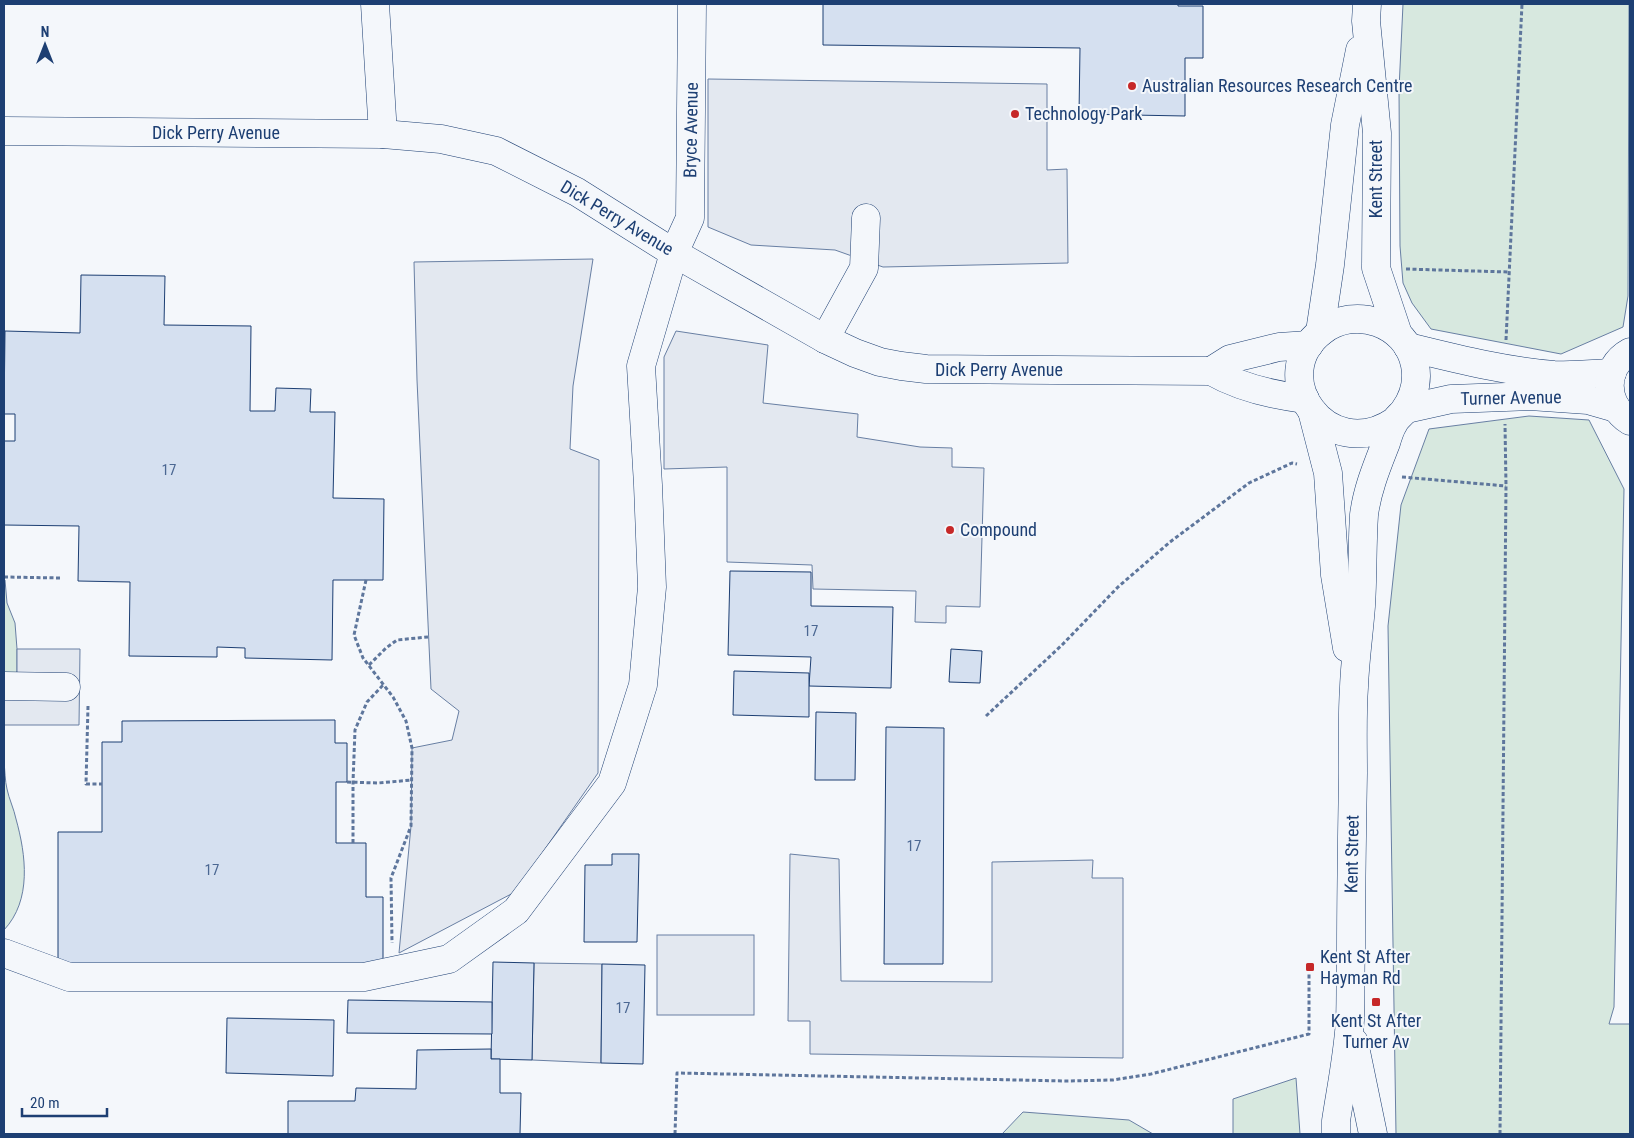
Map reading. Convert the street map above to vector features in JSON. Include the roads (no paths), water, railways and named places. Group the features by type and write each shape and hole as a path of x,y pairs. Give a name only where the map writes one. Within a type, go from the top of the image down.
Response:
{"street":[{"path":"375,4 383,134"},
{"name":"Bryce Avenue","path":"4,953 69,977 364,977 449,959 516,911 612,783 643,685 652,587 641,366 674,253 690,218 692,4"},
{"name":"Kent Street","path":"1366,12 1377,133 1376,268 1403,340"},
{"name":"Kent Street","path":"1315,339 1330,265 1345,125 1366,12"},
{"name":"Dick Perry Avenue","path":"4,131 383,134 441,139 496,150 577,192 674,253 825,339 880,362 926,369 1211,371 1230,382 1308,405"},
{"path":"825,339 864,268 866,218"},
{"path":"1359,318 1384,324 1403,340 1414,362 1416,378 1413,394 1400,415 1387,426 1370,433 1351,434 1334,428 1318,418 1308,405 1300,381 1304,353 1315,339 1343,320 1359,318"},
{"path":"1211,371 1230,359 1315,339"},
{"name":"Turner Avenue","path":"1403,340 1472,364 1556,375 1612,373"},
{"path":"1623,415 1610,391 1612,373 1617,363 1630,352"},
{"name":"Turner Avenue","path":"1400,415 1451,399 1530,396 1588,400 1623,415"},
{"name":"Kent Street","path":"1308,405 1328,473 1335,575 1354,687"},
{"name":"Kent Street","path":"1336,1134 1350,1021 1354,687 1361,606 1364,513 1373,474 1400,415"},
{"path":"4,686 77,694"},
{"name":"Kent Street","path":"1350,1021 1373,1134"}],"place":[{"name":"Australian Resources Research Centre","path":"1132,86"},
{"name":"Technology Park","path":"1015,114"},
{"name":"Compound","path":"950,530"},
{"name":"Kent St After Hayman Rd","path":"1310,967"},
{"name":"Kent St After Turner Av","path":"1376,1002"}]}
